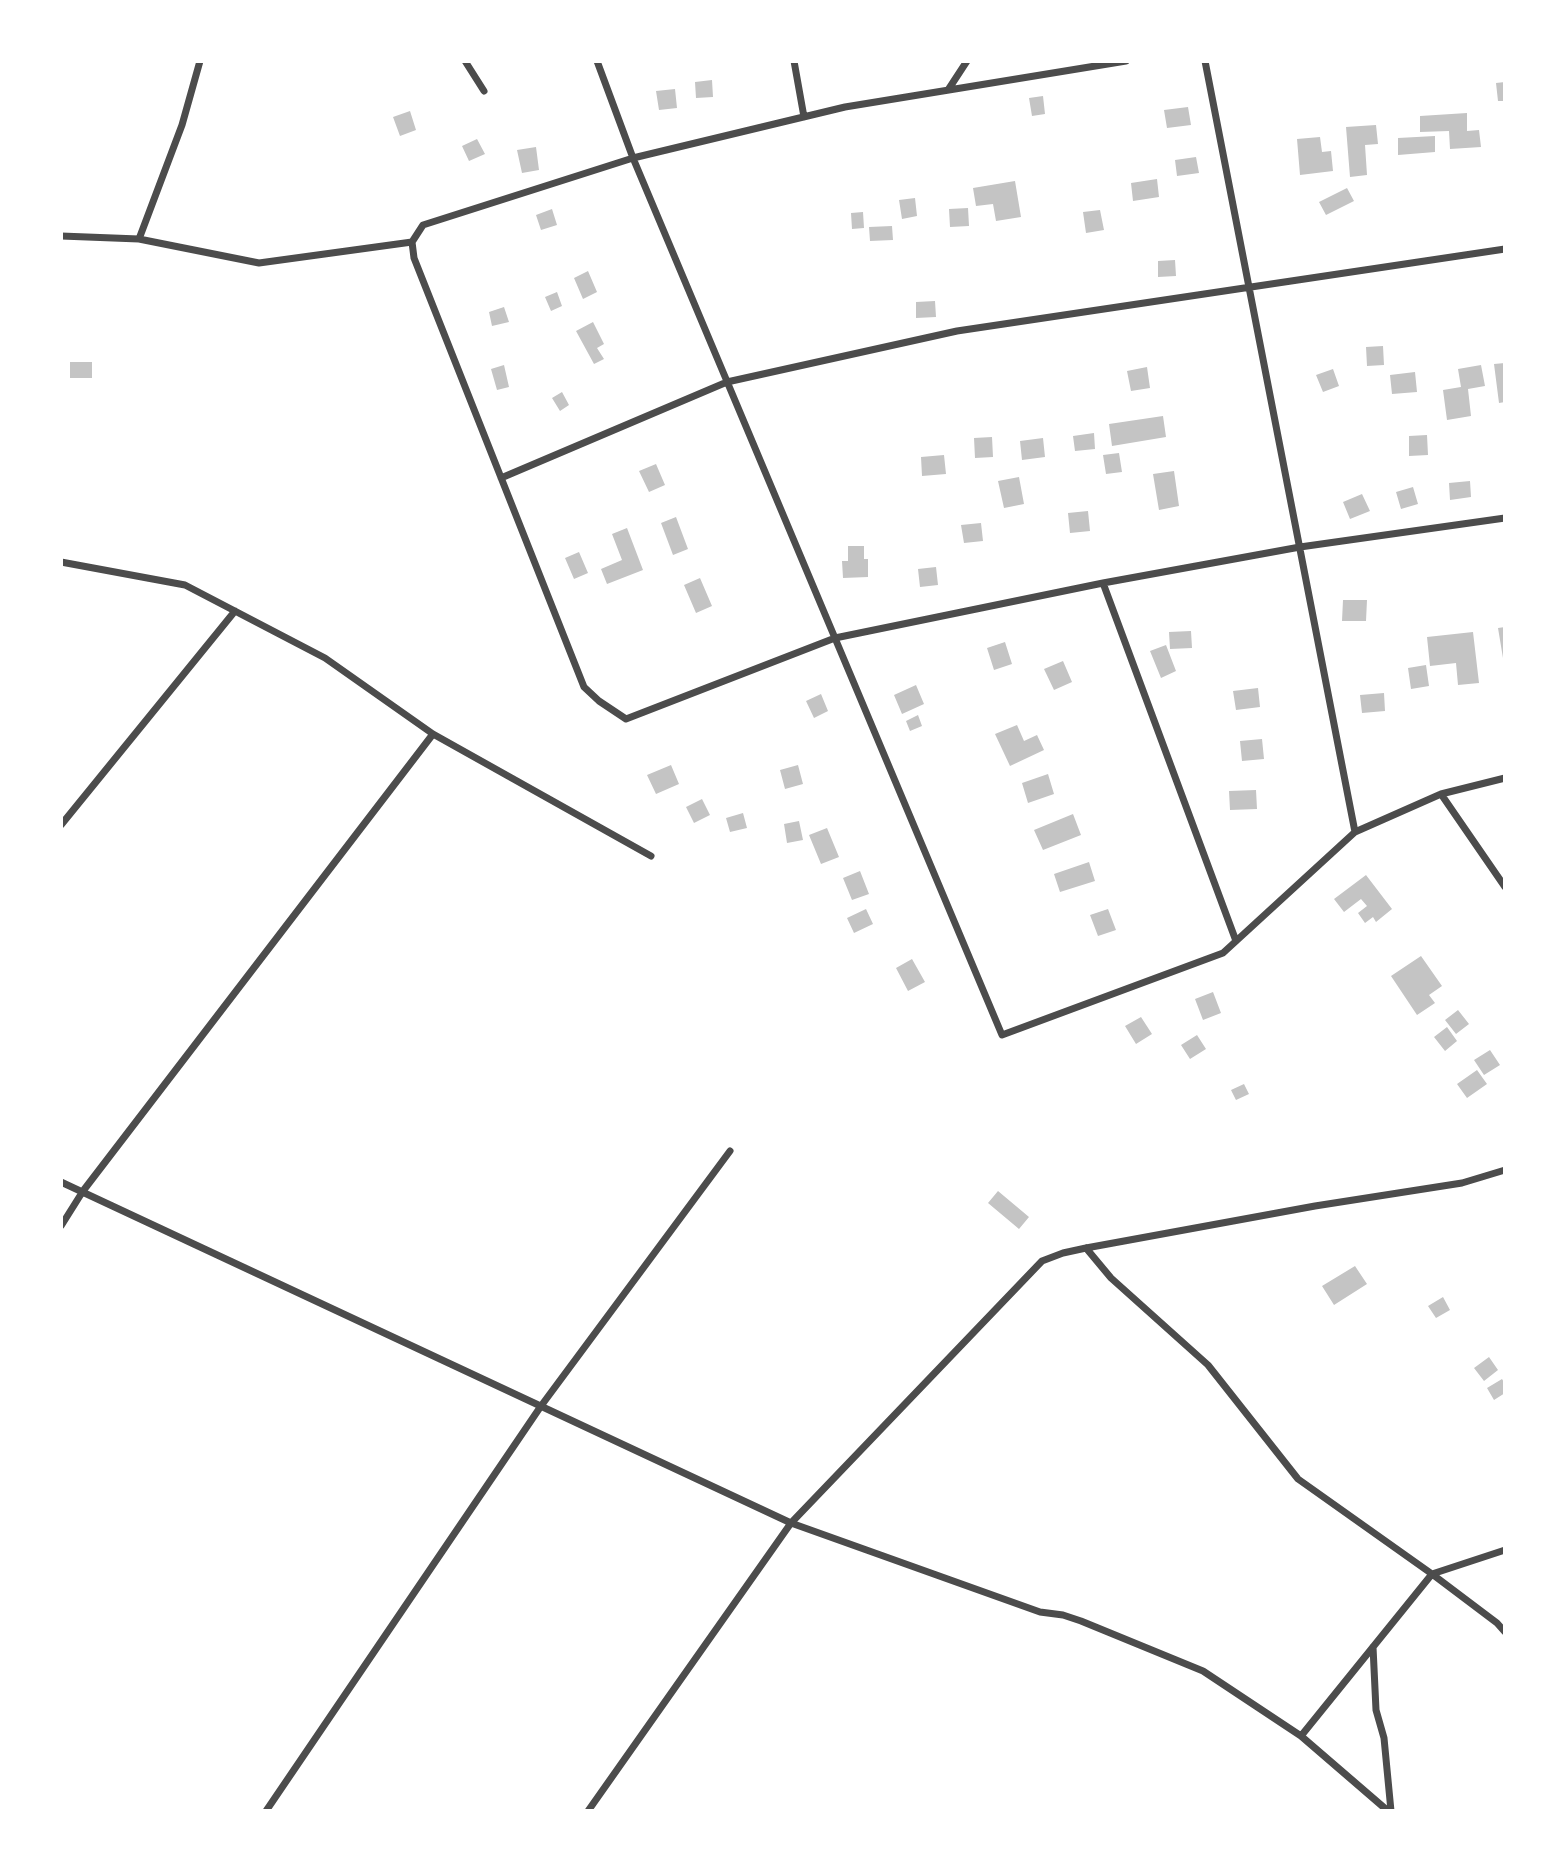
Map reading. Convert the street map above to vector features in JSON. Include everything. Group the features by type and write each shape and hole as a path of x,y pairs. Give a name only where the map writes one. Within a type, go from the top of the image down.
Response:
{"street":[{"path":"139,239 182,124 200,61"},
{"path":"465,61 484,91"},
{"path":"597,61 633,159 1002,1035 1223,953 1355,832 1441,794 1505,778"},
{"path":"794,61 804,117"},
{"path":"948,90 967,61"},
{"path":"1126,61 845,107 633,159 423,225 412,242 414,258 584,687 626,719 835,638 1103,583 1300,547 1505,518"},
{"path":"1205,61 1355,832"},
{"path":"61,236 139,239 259,263 412,242"},
{"path":"501,478 727,382 957,331 1505,249"},
{"path":"61,562 185,585 325,658 433,734 651,856"},
{"path":"1103,583 1236,941"},
{"path":"61,825 235,611"},
{"path":"61,1226 83,1191 433,734"},
{"path":"1441,794 1505,887"},
{"path":"266,1811 541,1406 730,1150"},
{"path":"588,1811 791,1523 1042,1261 1087,1248 1315,1206 1462,1183 1505,1170"},
{"path":"61,1182 791,1523 1040,1612 1081,1621 1203,1671 1301,1736 1389,1811"},
{"path":"1087,1248 1111,1278 1208,1365 1298,1479 1433,1574 1505,1632"},
{"path":"1301,1736 1433,1574 1505,1549"},
{"path":"1373,1647 1376,1710 1384,1738 1389,1811"}],"building":[{"path":"712,80 713,97 696,98 695,82"},
{"path":"1505,82 1505,101 1498,101 1496,83"},
{"path":"675,89 677,108 659,110 656,91"},
{"path":"1043,96 1045,114 1032,116 1029,98"},
{"path":"1188,107 1191,125 1167,128 1164,110"},
{"path":"410,111 416,130 400,136 393,117"},
{"path":"1467,113 1467,131 1479,130 1481,147 1450,149 1449,131 1420,132 1420,116"},
{"path":"1376,125 1378,144 1365,145 1367,175 1350,177 1346,127"},
{"path":"1435,136 1435,152 1398,155 1398,138"},
{"path":"1320,137 1322,152 1331,151 1333,171 1300,175 1297,139"},
{"path":"477,139 485,154 469,161 462,146"},
{"path":"536,147 539,170 522,173 517,150"},
{"path":"1196,157 1199,173 1177,176 1175,160"},
{"path":"1157,179 1159,197 1133,201 1131,183"},
{"path":"1015,181 1021,217 996,221 993,204 976,206 973,188"},
{"path":"1347,188 1354,201 1326,215 1319,202"},
{"path":"915,198 917,216 902,219 899,200"},
{"path":"968,208 969,226 950,227 949,209"},
{"path":"552,209 557,225 541,230 536,215"},
{"path":"1100,210 1104,230 1086,233 1083,212"},
{"path":"863,212 864,228 852,229 851,213"},
{"path":"892,226 893,240 870,241 869,227"},
{"path":"1175,260 1176,276 1158,277 1158,261"},
{"path":"588,271 597,292 583,299 574,278"},
{"path":"557,292 562,306 551,311 545,297"},
{"path":"935,301 936,317 916,318 916,302"},
{"path":"504,307 509,322 492,326 489,312"},
{"path":"593,322 604,344 597,348 604,359 594,364 576,331"},
{"path":"1383,346 1384,365 1367,366 1366,347"},
{"path":"70,362 92,362 92,378 70,378"},
{"path":"1505,363 1505,402 1499,403 1494,364"},
{"path":"504,365 509,387 497,390 491,369"},
{"path":"1481,365 1485,386 1468,389 1471,416 1447,420 1443,390 1461,387 1458,369"},
{"path":"1147,367 1150,388 1131,391 1127,371"},
{"path":"1333,369 1339,386 1323,392 1316,375"},
{"path":"1415,372 1417,392 1392,394 1390,375"},
{"path":"562,392 569,405 560,411 552,398"},
{"path":"1163,416 1166,437 1112,446 1109,424"},
{"path":"1094,433 1095,449 1075,451 1073,436"},
{"path":"1427,435 1428,455 1409,456 1409,436"},
{"path":"992,437 993,457 975,458 974,438"},
{"path":"1043,438 1045,457 1022,460 1020,441"},
{"path":"1119,453 1122,472 1106,474 1103,455"},
{"path":"944,455 946,474 922,476 921,457"},
{"path":"656,464 665,485 649,492 639,471"},
{"path":"1174,471 1179,506 1159,510 1153,474"},
{"path":"1019,477 1024,504 1004,508 998,481"},
{"path":"1470,481 1471,497 1450,500 1449,483"},
{"path":"1413,487 1418,504 1401,509 1396,492"},
{"path":"1362,494 1370,511 1350,519 1343,502"},
{"path":"1088,511 1090,531 1070,533 1068,513"},
{"path":"676,517 688,549 673,555 661,523"},
{"path":"981,523 983,541 964,543 961,525"},
{"path":"627,528 643,570 607,584 601,569 622,560 612,534"},
{"path":"848,546 864,546 864,559 868,559 868,577 843,578 842,561 848,561"},
{"path":"579,552 588,573 574,579 565,558"},
{"path":"936,567 938,585 920,587 918,569"},
{"path":"700,578 712,606 696,613 684,585"},
{"path":"1343,600 1367,600 1366,621 1342,621"},
{"path":"1505,627 1505,658 1503,658 1498,628"},
{"path":"1191,631 1192,648 1170,649 1169,632"},
{"path":"1473,632 1479,683 1458,685 1456,663 1430,666 1427,637"},
{"path":"1005,642 1012,664 994,670 987,648"},
{"path":"1166,645 1176,671 1161,678 1150,651"},
{"path":"1063,661 1072,682 1054,690 1044,669"},
{"path":"1426,665 1429,686 1411,689 1408,668"},
{"path":"916,685 924,704 902,714 894,695"},
{"path":"1258,688 1260,707 1236,710 1233,691"},
{"path":"1384,693 1385,711 1362,713 1360,695"},
{"path":"821,694 828,711 814,718 806,701"},
{"path":"918,715 922,726 910,731 906,721"},
{"path":"1017,725 1024,741 1037,735 1044,750 1010,766 995,734"},
{"path":"1262,739 1264,759 1242,761 1240,741"},
{"path":"671,765 679,784 656,794 647,775"},
{"path":"798,765 803,784 785,789 780,770"},
{"path":"1048,774 1054,794 1028,803 1022,783"},
{"path":"1256,790 1257,809 1230,810 1229,791"},
{"path":"702,799 710,815 694,823 686,807"},
{"path":"743,813 747,828 730,832 726,818"},
{"path":"1073,814 1081,835 1043,850 1034,830"},
{"path":"799,821 803,840 787,843 784,824"},
{"path":"827,828 839,857 821,864 809,835"},
{"path":"1089,862 1095,881 1060,892 1054,874"},
{"path":"860,871 869,894 852,900 843,878"},
{"path":"1366,875 1392,909 1376,922 1373,917 1365,923 1358,913 1367,906 1361,899 1344,912 1334,899"},
{"path":"866,909 873,924 854,933 847,918"},
{"path":"1108,909 1116,930 1098,936 1090,915"},
{"path":"1421,956 1442,986 1429,995 1435,1003 1417,1015 1391,976"},
{"path":"912,959 925,982 908,991 896,968"},
{"path":"1213,992 1221,1013 1203,1020 1195,999"},
{"path":"1458,1010 1469,1024 1456,1034 1445,1020"},
{"path":"1141,1017 1152,1034 1136,1044 1125,1026"},
{"path":"1447,1027 1457,1041 1445,1051 1434,1037"},
{"path":"1197,1035 1206,1049 1190,1059 1181,1045"},
{"path":"1490,1050 1500,1065 1484,1075 1474,1060"},
{"path":"1477,1070 1487,1084 1467,1098 1457,1084"},
{"path":"1244,1084 1249,1094 1236,1100 1231,1090"},
{"path":"998,1191 1029,1217 1019,1229 988,1203"},
{"path":"1355,1266 1367,1284 1334,1305 1322,1286"},
{"path":"1443,1297 1450,1310 1436,1318 1428,1306"},
{"path":"1489,1357 1498,1370 1484,1381 1474,1368"},
{"path":"1502,1379 1505,1393 1494,1400 1487,1388"}]}
